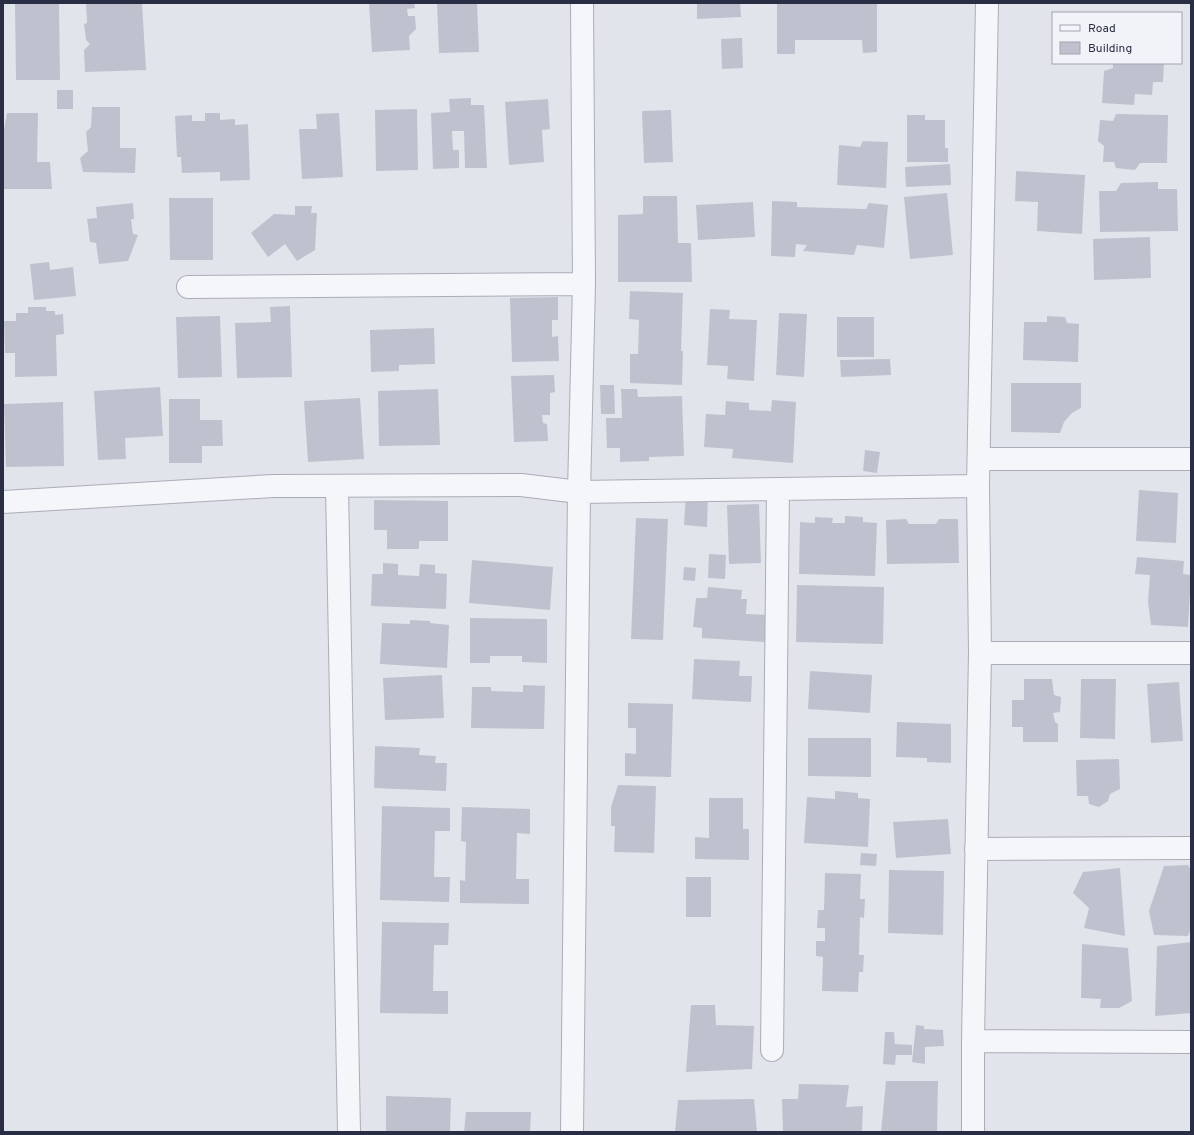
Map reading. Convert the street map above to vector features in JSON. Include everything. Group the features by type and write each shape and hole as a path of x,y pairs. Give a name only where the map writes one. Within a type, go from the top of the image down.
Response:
{"street":[{"path":"572,1132 579,492 584,284 582,3"},
{"path":"973,1132 973,1042 980,653 978,486 987,3"},
{"path":"188,287 584,284"},
{"path":"979,459 1191,459"},
{"path":"3,502 273,486 521,485 579,492 978,486"},
{"path":"337,486 349,1132"},
{"path":"772,1050 778,489"},
{"path":"980,653 1191,653"},
{"path":"976,849 1191,848"},
{"path":"973,1042 1191,1042"}],"building":[{"path":"15,3 59,3 60,80 16,80"},
{"path":"86,3 142,3 146,70 85,72 84,50 90,44 86,40 84,24 87,23"},
{"path":"369,3 414,3 415,8 407,9 408,16 415,16 416,29 409,36 410,50 372,52"},
{"path":"437,3 477,3 479,52 439,53"},
{"path":"697,3 740,3 741,17 697,19"},
{"path":"777,3 877,3 877,52 863,53 862,40 795,40 795,54 777,54"},
{"path":"742,38 743,68 722,69 721,39"},
{"path":"1113,64 1164,64 1163,82 1153,82 1152,95 1135,94 1134,105 1102,103 1104,71 1113,68"},
{"path":"57,90 73,90 73,109 57,109"},
{"path":"471,98 471,105 484,105 487,168 465,168 464,131 452,131 453,150 459,150 459,168 433,169 431,113 450,112 449,99"},
{"path":"548,99 550,129 542,130 544,162 509,165 505,102"},
{"path":"92,107 120,107 120,148 136,148 135,173 83,172 80,158 88,151 86,132 91,127"},
{"path":"417,109 418,170 376,171 375,110"},
{"path":"671,110 673,162 644,163 642,111"},
{"path":"7,113 38,113 37,162 50,162 52,189 3,189 3,135"},
{"path":"205,113 220,113 220,120 235,119 235,125 248,124 250,180 220,181 220,172 182,173 181,157 177,157 175,116 192,115 192,121 205,121"},
{"path":"339,113 343,177 302,179 299,129 317,129 316,114"},
{"path":"1116,114 1168,115 1167,163 1140,163 1135,170 1116,168 1114,162 1103,162 1104,146 1098,141 1100,120 1113,121"},
{"path":"907,115 925,115 925,120 945,120 945,148 948,148 948,162 907,162"},
{"path":"863,141 888,142 886,188 837,185 839,145 860,147"},
{"path":"950,164 951,185 906,187 905,167"},
{"path":"1016,171 1085,175 1082,234 1037,231 1038,202 1015,201"},
{"path":"1158,182 1158,189 1177,189 1178,231 1100,232 1099,191 1116,191 1121,183"},
{"path":"947,193 953,255 910,259 904,197"},
{"path":"643,196 677,196 678,243 691,243 692,282 618,282 618,215 643,214"},
{"path":"169,198 213,198 213,260 170,260"},
{"path":"772,201 797,202 797,207 866,209 869,203 888,205 884,248 857,245 854,255 803,251 807,245 796,244 795,257 771,256"},
{"path":"753,202 755,237 698,240 696,205"},
{"path":"133,203 134,219 131,219 133,234 138,235 128,261 99,264 96,243 90,242 87,219 97,218 96,207"},
{"path":"295,206 312,206 311,213 317,213 315,250 297,261 285,244 268,257 251,233 274,214 295,215"},
{"path":"1150,237 1151,278 1094,280 1093,239"},
{"path":"49,262 50,270 73,267 76,296 34,300 30,264"},
{"path":"630,291 683,293 681,351 683,351 682,385 630,383 630,354 638,354 639,320 629,319"},
{"path":"558,297 558,320 552,320 552,337 558,336 559,361 512,362 510,298"},
{"path":"290,306 292,377 237,378 235,323 271,322 270,307"},
{"path":"28,307 46,307 46,311 55,311 55,315 63,314 64,334 56,335 57,376 15,377 15,353 5,353 4,321 16,321 16,313 28,313"},
{"path":"710,309 730,310 729,319 757,320 754,381 727,379 728,366 707,365"},
{"path":"779,313 807,314 804,377 776,375"},
{"path":"220,316 222,377 178,378 176,317"},
{"path":"1047,316 1065,317 1067,323 1079,324 1078,362 1023,360 1024,322 1047,322"},
{"path":"837,317 874,317 874,357 837,357"},
{"path":"434,328 435,364 399,365 399,371 371,372 370,330"},
{"path":"890,359 891,375 841,377 840,360"},
{"path":"554,375 555,392 550,393 550,415 542,415 543,423 547,424 548,441 514,442 511,376"},
{"path":"1011,383 1081,383 1081,408 1072,413 1064,422 1060,433 1011,432"},
{"path":"600,385 614,385 615,414 601,414"},
{"path":"160,387 163,436 125,438 126,459 98,460 94,391"},
{"path":"438,389 440,445 379,446 378,391"},
{"path":"621,389 637,389 638,397 682,396 684,456 649,457 649,461 620,462 620,448 607,448 606,418 622,418"},
{"path":"360,398 364,459 308,462 304,401"},
{"path":"169,399 200,399 200,420 222,420 223,446 202,446 202,463 169,463"},
{"path":"772,400 796,402 793,463 732,458 733,449 704,447 706,414 725,415 726,401 749,403 749,410 771,411"},
{"path":"63,402 64,466 6,467 4,404"},
{"path":"865,450 880,452 877,473 863,471"},
{"path":"1139,490 1178,493 1176,543 1136,541"},
{"path":"686,493 708,494 707,527 684,525"},
{"path":"374,500 448,501 448,541 419,541 419,549 387,549 387,530 374,530"},
{"path":"759,504 761,563 729,564 727,505"},
{"path":"845,516 863,517 863,522 877,523 875,576 799,574 800,522 815,523 815,517 833,518 832,523 845,523"},
{"path":"636,518 668,519 663,640 631,639"},
{"path":"906,519 909,524 936,524 939,519 958,519 959,563 887,564 886,520"},
{"path":"709,554 726,555 725,579 708,578"},
{"path":"1137,557 1184,561 1183,574 1191,575 1188,627 1151,625 1148,602 1150,575 1135,574"},
{"path":"472,560 553,567 550,610 469,603"},
{"path":"383,563 398,564 398,575 419,576 420,564 435,565 435,573 447,574 446,609 371,606 372,574 383,574"},
{"path":"684,567 696,568 695,581 683,580"},
{"path":"797,585 884,587 883,644 796,642"},
{"path":"708,587 742,590 741,599 747,599 746,614 767,615 765,642 702,638 702,628 693,627 696,598 707,598"},
{"path":"470,618 547,619 547,663 522,662 522,656 490,656 490,663 470,663"},
{"path":"410,620 430,621 430,623 449,625 447,668 380,664 382,623 410,624"},
{"path":"694,659 740,661 739,676 752,676 751,702 692,699"},
{"path":"810,671 872,675 870,713 808,709"},
{"path":"442,675 444,718 385,720 383,678"},
{"path":"1024,679 1052,679 1054,695 1061,697 1060,712 1053,713 1055,722 1058,724 1058,742 1023,742 1023,727 1012,727 1012,700 1024,700"},
{"path":"1081,679 1116,679 1115,739 1080,738"},
{"path":"1179,682 1183,741 1151,743 1147,684"},
{"path":"523,685 545,686 544,729 471,728 472,687 491,687 491,691 523,692"},
{"path":"628,703 673,704 671,777 625,776 625,753 636,754 636,728 628,728"},
{"path":"897,722 951,724 951,763 927,762 927,758 896,757"},
{"path":"808,738 871,738 871,777 808,776"},
{"path":"375,746 420,748 419,755 436,756 435,763 447,763 446,791 374,788"},
{"path":"1119,759 1120,789 1110,794 1108,801 1099,807 1089,804 1088,796 1077,796 1076,760"},
{"path":"618,785 656,786 654,853 614,852 615,826 611,826 611,807"},
{"path":"835,791 858,793 858,798 870,799 868,847 804,843 807,797 835,799"},
{"path":"709,798 743,798 743,829 749,829 749,860 695,859 695,837 709,838"},
{"path":"382,806 450,808 450,831 435,831 434,877 450,877 449,902 380,900"},
{"path":"462,807 530,809 530,834 517,833 516,879 529,879 529,904 460,903 460,880 465,881 466,842 461,841"},
{"path":"948,819 951,854 896,858 893,822"},
{"path":"861,853 877,854 876,866 860,865"},
{"path":"1188,865 1191,870 1191,927 1188,936 1154,935 1149,911 1164,866"},
{"path":"1120,868 1125,936 1084,928 1089,908 1073,893 1083,872"},
{"path":"889,870 944,871 943,935 888,933"},
{"path":"825,873 861,874 860,899 865,899 864,918 860,917 859,955 864,955 863,972 859,972 858,992 822,991 823,957 816,956 816,941 825,941 825,928 817,928 818,910 824,910"},
{"path":"686,877 711,877 711,917 686,917"},
{"path":"382,922 449,923 448,945 434,945 433,991 448,991 448,1014 380,1013"},
{"path":"1191,942 1191,1013 1155,1016 1157,946"},
{"path":"1082,944 1128,948 1132,1001 1119,1008 1100,1008 1101,999 1081,998"},
{"path":"691,1005 715,1005 716,1025 754,1026 752,1069 686,1072"},
{"path":"916,1025 924,1026 924,1029 943,1030 944,1046 925,1047 925,1064 912,1062"},
{"path":"885,1032 894,1032 895,1044 912,1045 912,1055 896,1055 895,1065 883,1064"},
{"path":"886,1081 938,1081 937,1132 881,1132"},
{"path":"799,1084 849,1085 846,1107 863,1106 862,1132 783,1132 782,1099 798,1099"},
{"path":"386,1096 451,1098 450,1132 386,1132"},
{"path":"754,1099 757,1132 675,1132 678,1100"},
{"path":"466,1112 531,1112 530,1132 464,1132"}]}
